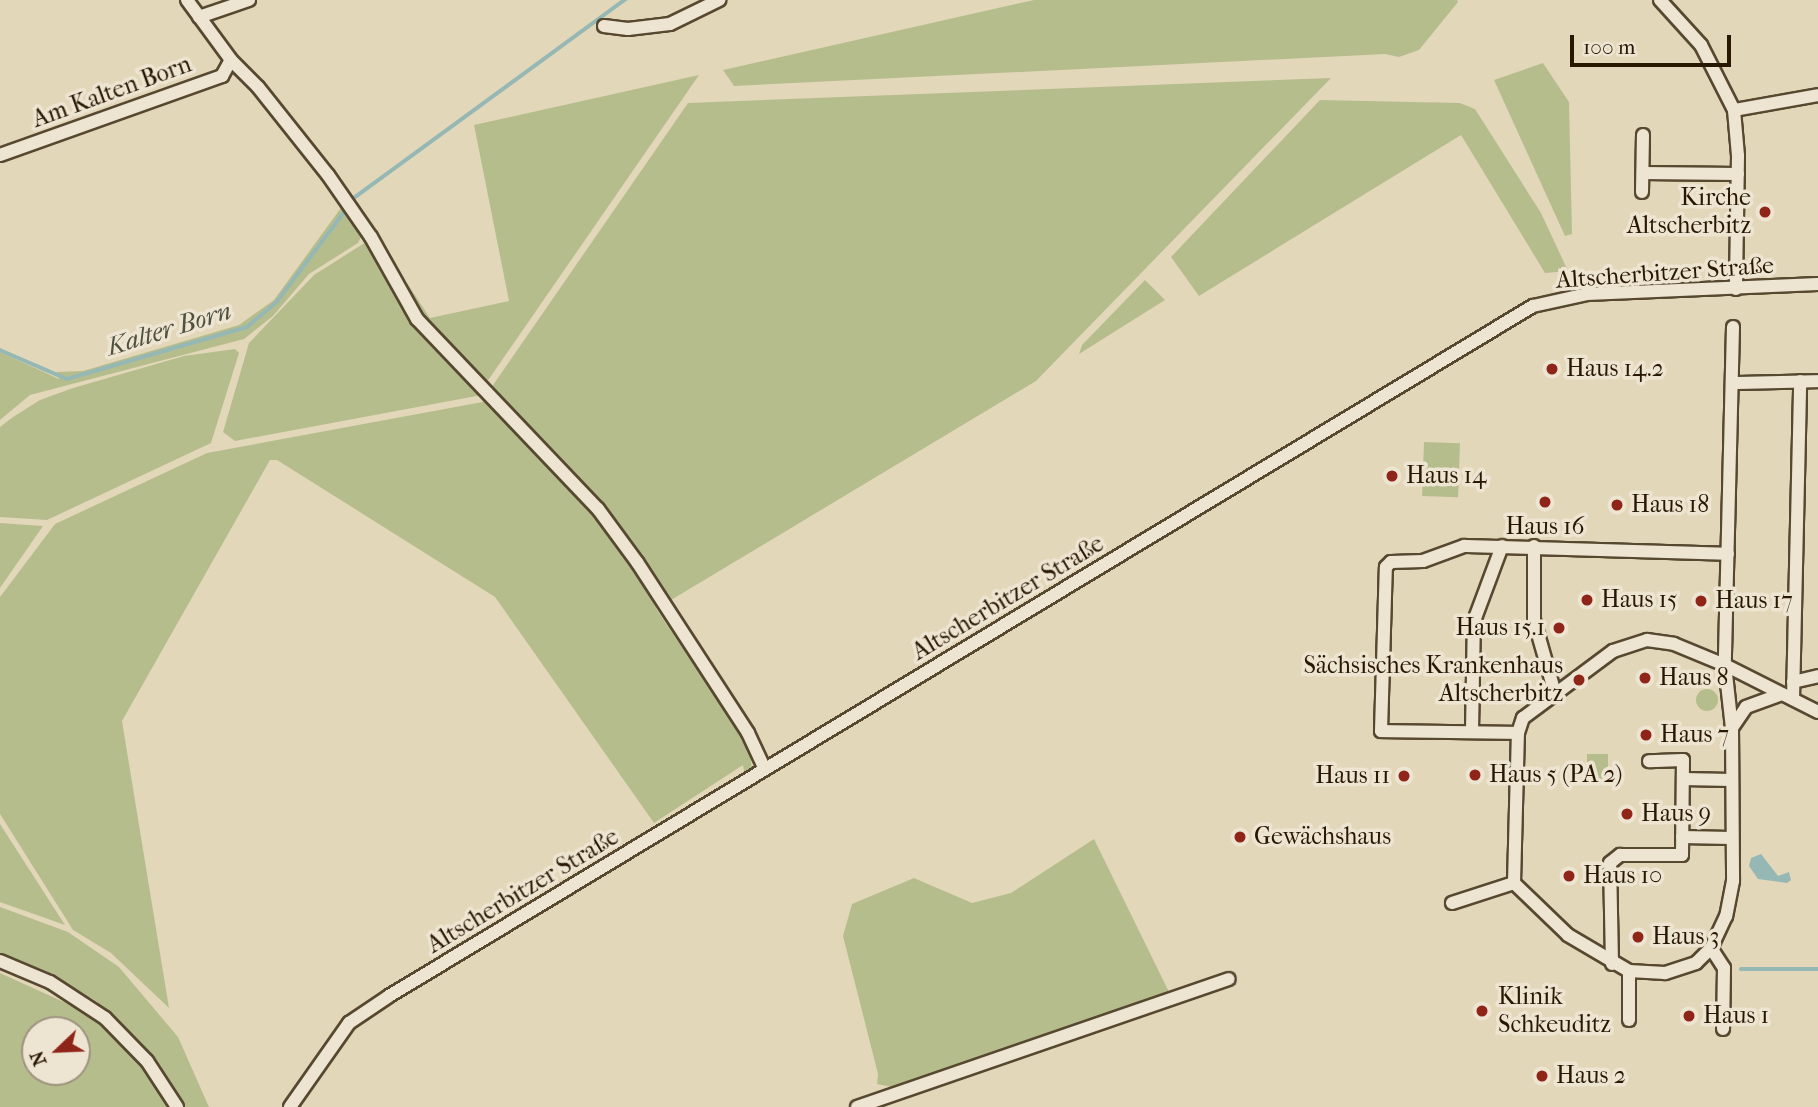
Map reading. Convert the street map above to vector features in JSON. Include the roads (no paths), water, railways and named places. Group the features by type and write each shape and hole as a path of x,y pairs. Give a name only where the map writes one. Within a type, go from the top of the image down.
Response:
{"street":[{"path":"187,0 231,60 258,87 328,175 371,237 417,319 598,509 637,562 748,733 765,769"},
{"path":"199,17 249,0"},
{"path":"604,26 628,29 670,24 719,0"},
{"path":"1660,0 1701,45 1734,110 1738,174 1736,289"},
{"name":"Am Kalten Born","path":"0,155 222,76 231,60"},
{"path":"1734,110 1818,95"},
{"path":"1642,192 1643,135"},
{"path":"1643,173 1738,174"},
{"name":"Altscherbitzer Straße","path":"290,1107 349,1023 1501,323 1533,306 1587,295 1818,284"},
{"path":"1733,327 1734,383 1725,665 1732,728 1733,881 1726,916 1711,948 1683,970 1629,971 1612,964 1568,935 1514,883 1518,733 1523,718 1613,651 1647,640 1674,644 1725,665 1818,712"},
{"path":"1788,696 1793,681 1800,381"},
{"path":"1734,383 1818,381"},
{"path":"1518,733 1381,731 1385,567 1391,562 1432,559 1464,546 1534,546 1728,554"},
{"path":"1472,731 1474,621 1502,546"},
{"path":"1534,546 1534,620 1555,693"},
{"path":"1793,681 1818,676"},
{"path":"1732,728 1746,707 1788,696"},
{"path":"1612,964 1610,863 1620,855 1682,855 1683,760 1649,761"},
{"path":"1683,779 1731,780"},
{"path":"1682,836 1731,838"},
{"path":"1452,903 1514,883"},
{"path":"1711,948 1724,968 1723,1029"},
{"path":"0,961 60,987 105,1018 147,1061 177,1107"},
{"path":"1629,971 1629,1020"},
{"path":"857,1107 1229,979"}],"water":[{"path":"1761,854 1778,876 1789,872 1791,880 1787,883 1758,879 1749,866 1751,858"}],"waterway":[{"name":"Kalter Born","path":"354,198 625,0"},
{"name":"Kalter Born","path":"0,350 67,379 247,327 276,303 345,211"},
{"path":"1741,969 1818,969"}],"place":[{"name":"Kirche Altscherbitz","path":"1765,212"},
{"name":"Haus 14.2","path":"1552,369"},
{"name":"Haus 14","path":"1392,476"},
{"name":"Haus 16","path":"1545,502"},
{"name":"Haus 18","path":"1617,505"},
{"name":"Haus 15","path":"1587,600"},
{"name":"Haus 17","path":"1701,601"},
{"name":"Haus 15.1","path":"1559,628"},
{"name":"Haus 8","path":"1645,678"},
{"name":"Sächsisches Krankenhaus Altscherbitz","path":"1579,680"},
{"name":"Haus 7","path":"1646,735"},
{"name":"Haus 5 (PA 2)","path":"1475,775"},
{"name":"Haus 11","path":"1404,776"},
{"name":"Haus 9","path":"1627,814"},
{"name":"Gewächshaus","path":"1240,837"},
{"name":"Haus 10","path":"1569,876"},
{"name":"Haus 3","path":"1638,937"},
{"name":"Klinik Schkeuditz","path":"1482,1011"},
{"name":"Haus 1","path":"1689,1016"},
{"name":"Haus 2","path":"1542,1076"}]}
